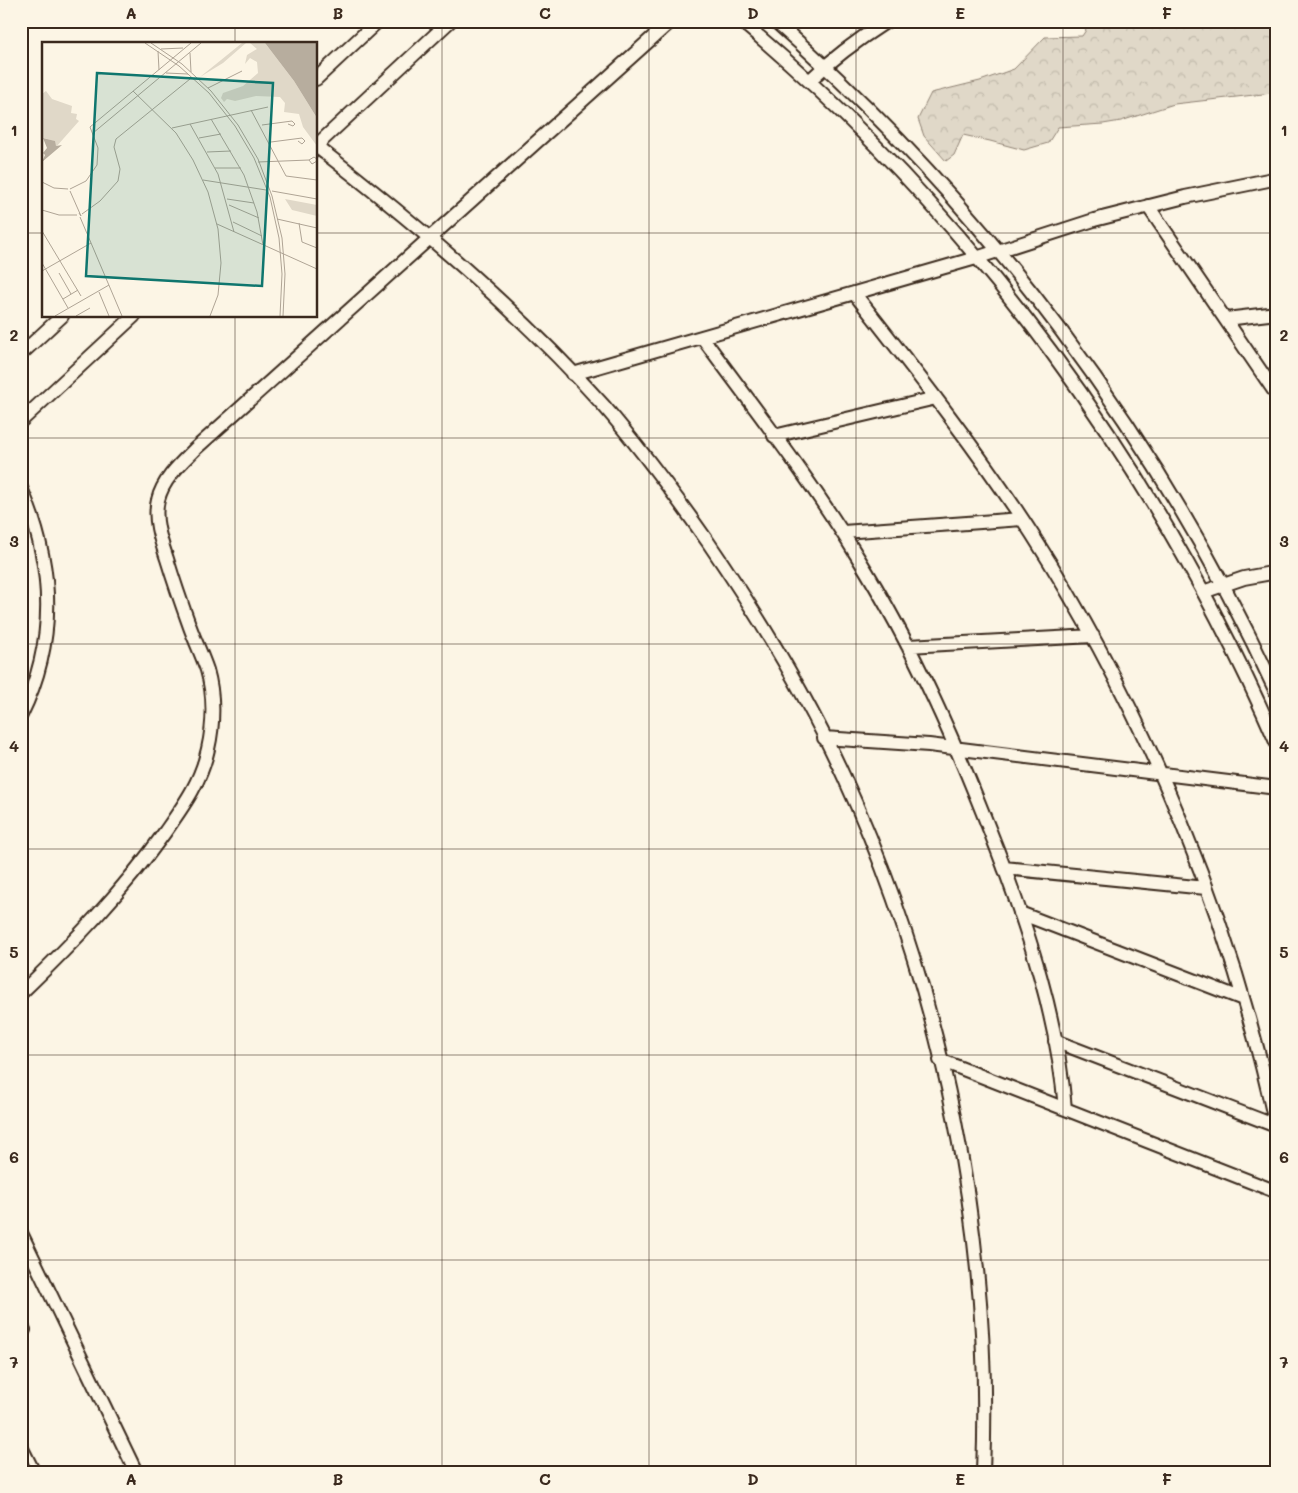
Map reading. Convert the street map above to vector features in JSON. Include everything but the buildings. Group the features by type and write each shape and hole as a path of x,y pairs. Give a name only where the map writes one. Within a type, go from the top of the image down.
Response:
{"street":[{"path":"318,77 378,21"},
{"path":"318,144 450,21"},
{"path":"21,993 96,919 148,856 189,798 197,783 208,749 212,713 207,671 172,577 159,530 157,512 161,491 171,475 196,448 671,21"},
{"path":"741,21 809,81 873,143 976,258 1038,333 1102,421 1159,513 1242,666 1277,744"},
{"path":"775,21 825,66 889,129 998,250 1056,322 1119,412 1162,478 1223,585 1277,694"},
{"path":"809,81 862,37 887,21"},
{"path":"318,148 430,238 514,315 604,406 708,542 767,635 824,738 854,800 885,878 920,985 948,1093 964,1182 978,1285 984,1389 983,1472"},
{"path":"573,374 976,258 1077,225 1148,206 1276,179"},
{"path":"1148,206 1277,395"},
{"path":"854,293 936,398 1022,519 1056,572 1121,689 1161,774 1206,888 1243,999 1259,1055 1276,1128"},
{"path":"1226,319 1277,313"},
{"path":"21,354 60,318"},
{"path":"21,421 132,318"},
{"path":"702,337 843,532 880,593 931,692 956,748 1020,913 1055,1040 1065,1109"},
{"path":"774,436 936,398"},
{"path":"21,488 35,522 42,549 48,602 45,642 40,664 34,685 21,715"},
{"path":"843,532 1022,519"},
{"path":"1203,592 1244,578 1277,572"},
{"path":"908,646 1093,636"},
{"path":"824,738 897,742 956,748 1277,788"},
{"path":"1004,868 1206,888"},
{"path":"1020,913 1243,999"},
{"path":"1055,1040 1276,1128"},
{"path":"940,1060 1277,1192"},
{"path":"23,1240 136,1472"}],"lane":[{"path":"21,1440 37,1472"}],"green space":[{"path":"1277,21 1277,96 1272,93 1174,104 1121,121 1058,127 1048,143 1024,150 963,135 954,155 946,161 924,136 918,119 931,93 980,81 1014,69 1045,37 1082,36 1086,30 1081,22"}]}
